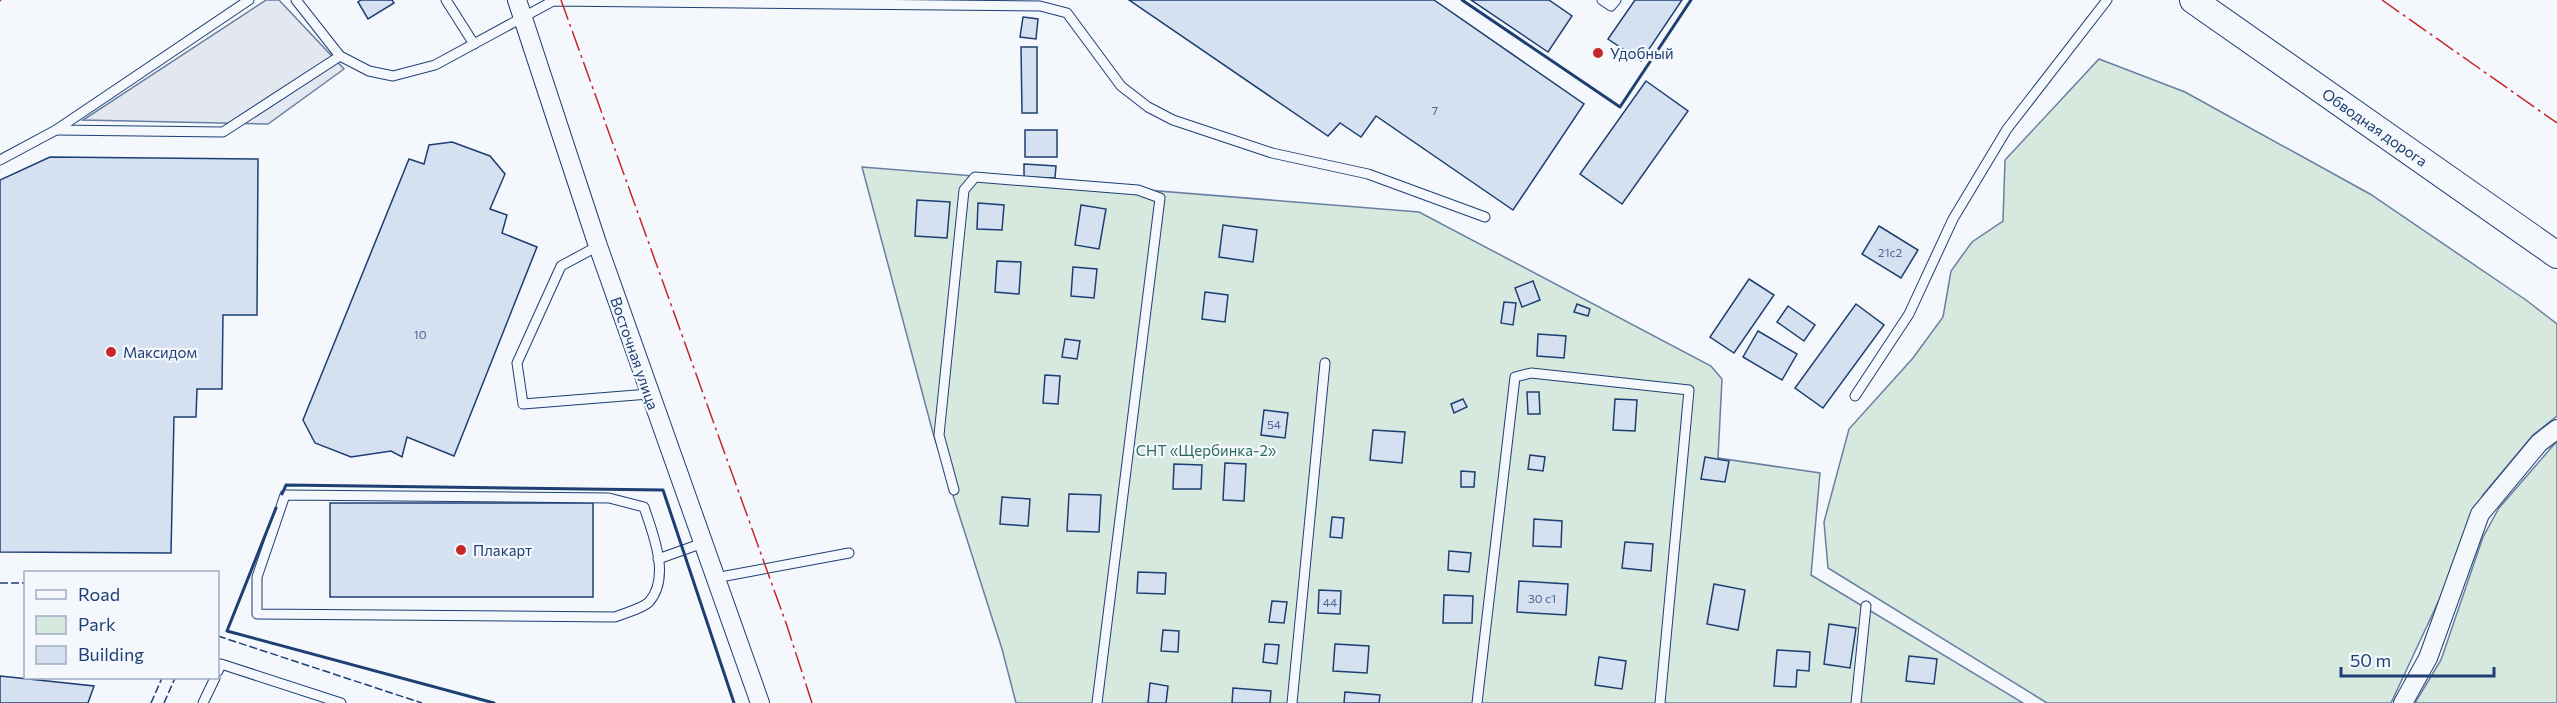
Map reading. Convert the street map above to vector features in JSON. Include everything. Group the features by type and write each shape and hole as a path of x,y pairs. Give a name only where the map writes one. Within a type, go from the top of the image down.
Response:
{"main road":[{"name":"Обводная дорога","path":"2193,0 2557,255"}],"street":[{"name":"Восточная улица","path":"519,8 648,394 760,703"},
{"path":"2403,703 2428,658 2480,514 2539,443 2557,429"}],"lane":[{"path":"0,160 56,130 249,0"},
{"path":"296,0 340,56 369,71 393,76 435,65 474,44 519,8 553,1 1040,6 1067,13 1121,86 1148,107 1173,120 1272,153 1368,174 1485,217"},
{"path":"446,0 474,44"},
{"path":"1602,0 1611,6 1616,0"},
{"path":"1855,396 1909,314 1953,219 2007,129 2107,0"},
{"path":"56,130 223,132 340,56"},
{"path":"954,490 939,435 964,190 975,177 1138,190 1160,198 1097,703"},
{"path":"598,246 561,266 517,363 523,404 648,394"},
{"path":"1292,703 1324,363"},
{"path":"1478,703 1515,377 1531,373 1689,390 1660,703"},
{"path":"285,495 609,498 644,507 658,559 658,584 648,603 615,617 257,614 257,577 285,495"},
{"path":"658,559 703,543"},
{"path":"715,578 849,553"},
{"path":"1857,703 1866,606"},
{"path":"219,669 221,664 342,703"},
{"path":"203,703 215,679"}],"green space":[{"path":"2099,59 2185,92 2370,194 2526,300 2557,324 2557,416 2533,435 2483,495 2447,583 2391,703 2047,703 1828,568 1824,522 1849,429 1913,358 1943,317 1951,271 1972,242 2003,221 2005,160"},
{"name":"СНТ «Щербинка-2»","path":"862,167 1419,212 1711,366 1722,379 1718,458 1820,473 1811,575 2023,703 1016,703 1002,649 933,433"},
{"path":"2557,441 2557,703 2415,703 2441,660 2483,537 2499,508"}],"shaded area":[{"path":"266,0 279,0 344,69 268,124 83,120"}],"building":[{"path":"361,0 392,0 394,3 368,19 358,2"},
{"path":"1129,0 1434,0 1584,104 1513,210 1376,116 1361,137 1340,123 1328,136"},
{"path":"1471,0 1549,0 1572,16 1548,52"},
{"path":"1635,0 1682,0 1641,61 1608,39"},
{"path":"1023,17 1038,19 1036,39 1020,37"},
{"path":"1021,47 1037,47 1037,113 1022,113"},
{"path":"1646,81 1688,111 1622,204 1580,174"},
{"path":"1025,130 1057,130 1057,157 1025,157"},
{"path":"452,142 490,156 505,174 490,209 507,215 502,233 537,247 454,456 407,437 402,457 391,451 351,457 315,443 303,420 409,159 424,164 429,145"},
{"name":"Максидом","path":"50,157 258,159 257,315 223,315 222,389 197,389 196,417 174,417 171,553 0,552 0,180"},
{"path":"1024,164 1056,166 1055,178 1024,177"},
{"path":"917,200 950,202 947,238 915,236"},
{"path":"978,203 1004,205 1002,230 977,229"},
{"path":"1081,205 1106,209 1099,249 1075,245"},
{"path":"1223,225 1257,230 1253,262 1219,257"},
{"path":"1879,226 1918,250 1901,278 1862,254"},
{"path":"997,261 1021,262 1019,294 995,292"},
{"path":"1073,267 1097,269 1094,298 1071,296"},
{"path":"1749,279 1774,295 1734,353 1710,337"},
{"path":"1533,281 1540,300 1522,307 1515,288"},
{"path":"1205,292 1228,295 1225,322 1202,319"},
{"path":"1504,302 1516,303 1513,325 1501,323"},
{"path":"1577,304 1590,309 1588,316 1574,312"},
{"path":"1856,304 1884,325 1823,408 1795,388"},
{"path":"1788,306 1815,325 1804,341 1777,322"},
{"path":"1758,331 1797,354 1782,380 1743,357"},
{"path":"1538,334 1566,336 1564,358 1537,356"},
{"path":"1065,339 1080,341 1077,359 1062,357"},
{"path":"1045,375 1060,376 1058,404 1043,403"},
{"path":"1527,392 1539,392 1540,414 1528,414"},
{"path":"1463,399 1467,407 1454,413 1451,404"},
{"path":"1615,399 1637,400 1635,431 1613,430"},
{"path":"1264,410 1288,413 1285,438 1261,435"},
{"path":"1373,430 1405,432 1402,463 1370,460"},
{"path":"1530,455 1545,457 1543,471 1528,469"},
{"path":"1705,457 1729,461 1725,482 1701,479"},
{"path":"1225,463 1246,464 1244,501 1223,500"},
{"path":"1174,464 1202,465 1201,489 1173,489"},
{"path":"1461,471 1475,472 1474,487 1461,487"},
{"path":"1069,494 1101,495 1099,532 1067,531"},
{"path":"1002,497 1030,499 1028,526 1000,524"},
{"name":"Плакарт","path":"330,503 593,503 593,597 330,597"},
{"path":"1332,517 1344,518 1342,538 1330,537"},
{"path":"1534,519 1562,521 1561,547 1533,546"},
{"path":"1625,542 1653,544 1651,571 1622,568"},
{"path":"1449,551 1471,553 1469,572 1448,570"},
{"path":"1138,572 1166,573 1165,594 1137,593"},
{"path":"1519,581 1568,584 1566,615 1517,612"},
{"path":"1714,584 1745,590 1738,630 1707,624"},
{"path":"1319,590 1341,591 1340,614 1318,613"},
{"path":"1444,595 1473,596 1472,623 1443,623"},
{"path":"1272,601 1287,602 1284,623 1269,622"},
{"path":"1829,624 1856,628 1850,668 1824,664"},
{"path":"1163,630 1179,631 1178,652 1161,651"},
{"path":"1265,644 1279,645 1277,664 1263,662"},
{"path":"1335,644 1369,646 1367,673 1333,671"},
{"path":"1777,650 1810,652 1809,671 1797,670 1796,687 1774,686"},
{"path":"1909,656 1937,659 1934,684 1906,681"},
{"path":"1599,657 1626,661 1622,689 1595,685"},
{"path":"0,676 94,686 88,703 0,703"},
{"path":"1150,683 1168,686 1166,703 1148,703"},
{"path":"1233,688 1271,691 1270,703 1232,703"},
{"path":"1345,692 1380,695 1379,703 1344,703"}],"fence":[{"path":"0,583 24,583"},
{"path":"219,636 422,703"},
{"path":"151,703 162,679"},
{"path":"164,703 175,679"}],"wall":[{"path":"1462,0 1620,107 1691,0"},
{"path":"282,494 286,485 663,490 734,703"},
{"path":"276,508 227,631 494,703"}],"power":[{"path":"561,0 786,623 812,703"},
{"path":"2382,0 2557,123"}],"place":[{"name":"Удобный","path":"1598,53"},
{"name":"Максидом","path":"111,352"},
{"name":"Плакарт","path":"461,550"}]}
